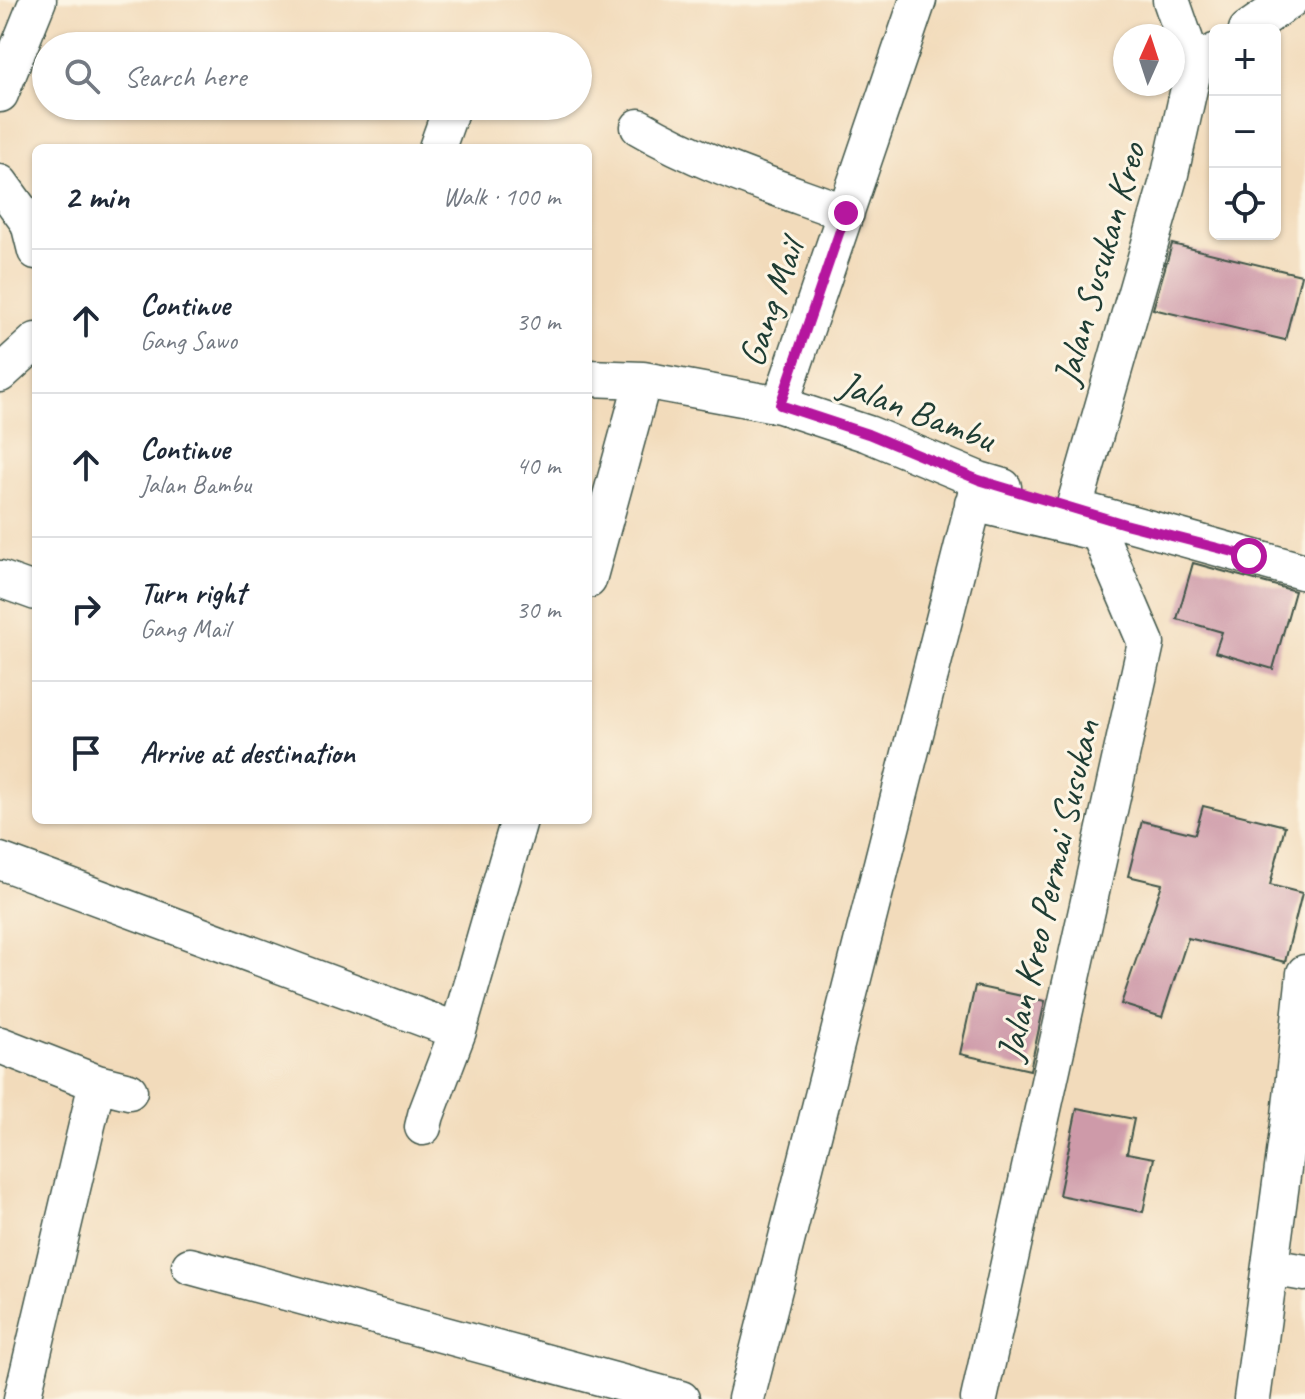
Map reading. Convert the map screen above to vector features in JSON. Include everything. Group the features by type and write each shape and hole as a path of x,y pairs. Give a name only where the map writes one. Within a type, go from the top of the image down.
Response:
{"street":[{"path":"0,94 38,0"},
{"name":"Gang Mail","path":"780,405 918,0"},
{"path":"1171,0 1204,59"},
{"name":"Jalan Susukan Kreo","path":"1074,508 1204,59"},
{"path":"438,144 447,120"},
{"path":"639,127 670,145 732,171 846,213"},
{"path":"0,183 29,223 32,235"},
{"path":"0,374 32,345"},
{"name":"Jalan Bambu","path":"592,378 643,380 780,405 868,434 976,492 1074,508 1305,572"},
{"path":"592,565 643,380"},
{"path":"746,1399 976,492"},
{"name":"Jalan Kreo Permai Susukan","path":"976,492 1099,533 1146,643 979,1399"},
{"path":"0,579 32,591"},
{"path":"423,1127 458,1031 518,824"},
{"path":"0,861 458,1031"},
{"path":"1252,1399 1270,1267 1298,1118 1305,973"},
{"path":"0,1045 113,1087 22,1399"},
{"path":"190,1266 681,1399"},
{"path":"1270,1267 1305,1273"}],"building":[{"path":"1172,244 1301,275 1285,340 1153,309"},
{"path":"1193,563 1295,591 1273,669 1215,652 1222,632 1177,619"},
{"path":"1203,806 1285,826 1270,885 1302,893 1285,962 1188,938 1162,1017 1121,1004 1162,884 1128,876 1142,821 1195,834"},
{"path":"975,986 1045,1001 1030,1070 960,1054"},
{"path":"1077,1108 1134,1119 1127,1153 1154,1158 1143,1212 1059,1195"}],"route":[{"path":"846,213 780,405 868,434 979,480 1125,524 1249,556"}]}
